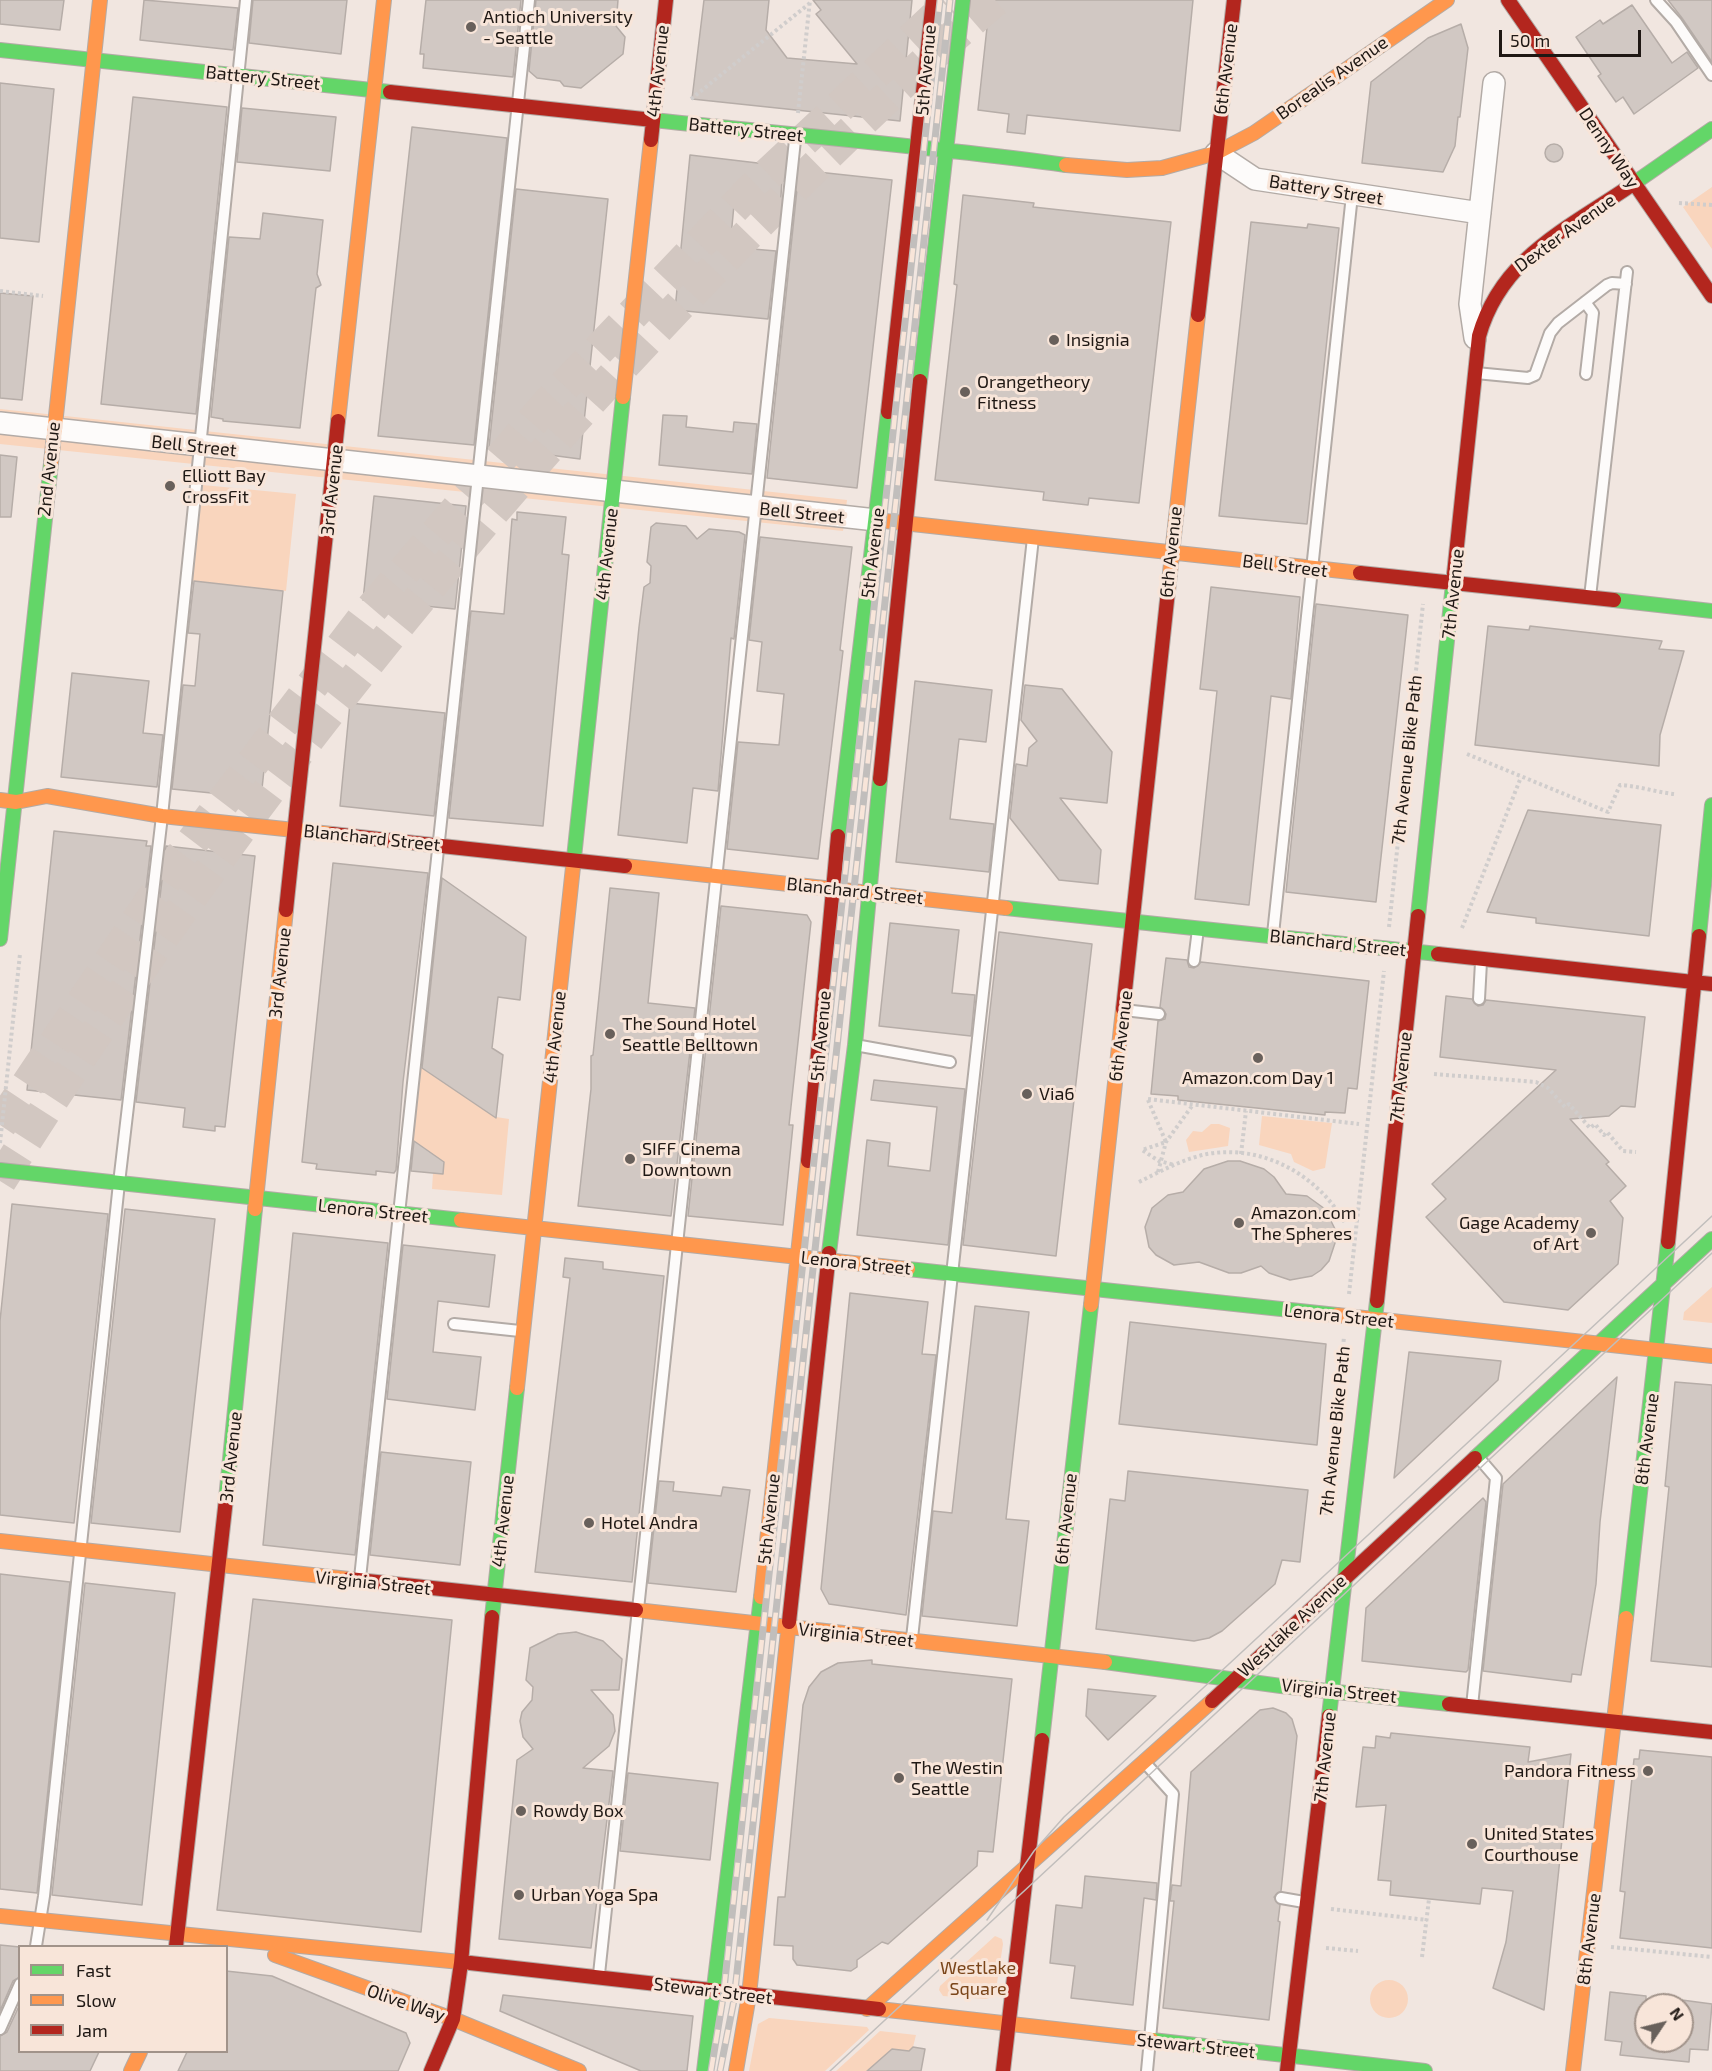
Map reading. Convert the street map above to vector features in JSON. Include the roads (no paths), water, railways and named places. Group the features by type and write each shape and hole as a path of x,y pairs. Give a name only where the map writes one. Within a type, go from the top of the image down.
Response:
{"main road":[{"name":"2nd Avenue","path":"0,939 100,0"},
{"name":"3rd Avenue","path":"177,1941 219,1566 294,830 384,0"},
{"name":"4th Avenue","path":"431,2071 453,2019 461,1962 494,1596 666,0"},
{"name":"5th Avenue","path":"704,2071 758,1625 821,1040 832,888 919,146 933,0"},
{"name":"5th Avenue","path":"736,2071 749,1995 828,1260 855,1045 904,523 963,0"},
{"name":"6th Avenue","path":"1003,2071 1134,923 1171,552 1234,0"},
{"name":"Borealis Avenue","path":"1216,153 1254,132 1447,0"},
{"name":"Denny Way","path":"1508,0 1712,296"},
{"name":"Battery Street","path":"0,50 796,136 945,148 1067,165 1127,170 1177,165 1216,153"},
{"name":"Dexter Avenue","path":"1476,363 1487,310 1510,272 1538,249 1712,129"},
{"name":"7th Avenue","path":"1287,2071 1309,1903 1375,1319 1455,583 1476,363"},
{"name":"Bell Street","path":"876,520 1171,552 1312,570 1712,611"},
{"name":"Blanchard Street","path":"0,801 16,802 47,796 162,816 1712,984"},
{"name":"8th Avenue","path":"1573,2071 1657,1350 1712,805"},
{"name":"Lenora Street","path":"0,1170 1712,1356"},
{"name":"Westlake Avenue","path":"867,2009 1236,1679 1712,1239"},
{"name":"Virginia Street","path":"0,1541 1051,1655 1236,1679 1712,1732"},
{"name":"Stewart Street","path":"0,1916 177,1941 231,1940 461,1962 1425,2071"},
{"name":"Olive Way","path":"231,1940 453,2019 579,2071"},
{"path":"131,2071 140,2053"}],"street":[{"name":"7th Avenue","path":"1476,363 1470,304 1494,83"},
{"name":"Battery Street","path":"1216,153 1255,179 1480,213"},
{"name":"Bell Street","path":"0,423 199,447 876,520"}],"lane":[{"path":"36,1945 41,1921 119,1183 162,816 246,0"},
{"path":"360,1581 397,1213 529,0"},
{"path":"1656,0 1676,22 1712,75"},
{"path":"598,1977 796,136"},
{"path":"1272,936 1352,195"},
{"path":"1590,598 1627,272"},
{"path":"1476,363 1528,378 1535,375 1550,333 1585,302 1612,283 1626,284"},
{"path":"1585,302 1593,313 1586,374"},
{"path":"912,1641 1034,538"},
{"path":"1194,961 1198,929"},
{"path":"1479,999 1481,959"},
{"path":"1124,1010 1160,1014"},
{"path":"855,1045 950,1062"},
{"path":"454,1324 523,1332"},
{"path":"1472,1706 1496,1478 1477,1455"},
{"path":"1144,1762 1173,1794 1152,2041 1147,2071"},
{"path":"1281,1898 1309,1903"},
{"path":"0,2029 18,1988"}],"tunnel":[{"path":"0,1181 77,1061 240,829 415,605 506,497 698,286 880,104 995,0"},
{"path":"0,1125 180,858 362,620 550,401 750,191 948,5"}],"tram line":[{"path":"987,1920 1034,1851 1064,1817 1712,1216"},
{"path":"830,2071 1712,1253"}],"railway":[{"path":"711,2071 723,1998 940,0"},
{"path":"720,2071 734,2000 950,0"}],"place":[{"name":"Antioch University - Seattle","path":"471,27"},
{"name":"Insignia","path":"1054,340"},
{"name":"Orangetheory Fitness","path":"965,392"},
{"name":"Elliott Bay CrossFit","path":"170,486"},
{"name":"The Sound Hotel Seattle Belltown","path":"610,1034"},
{"name":"Amazon.com Day 1","path":"1258,1058"},
{"name":"Via6","path":"1027,1094"},
{"name":"SIFF Cinema Downtown","path":"630,1159"},
{"name":"Amazon.com The Spheres","path":"1239,1223"},
{"name":"Gage Academy of Art","path":"1591,1233"},
{"name":"Hotel Andra","path":"589,1523"},
{"name":"Pandora Fitness","path":"1648,1771"},
{"name":"The Westin Seattle","path":"899,1778"},
{"name":"Rowdy Box","path":"521,1811"},
{"name":"United States Courthouse","path":"1472,1844"},
{"name":"Urban Yoga Spa","path":"519,1895"}],"park label":[{"name":"Westlake Square","path":"978,1978"}]}
